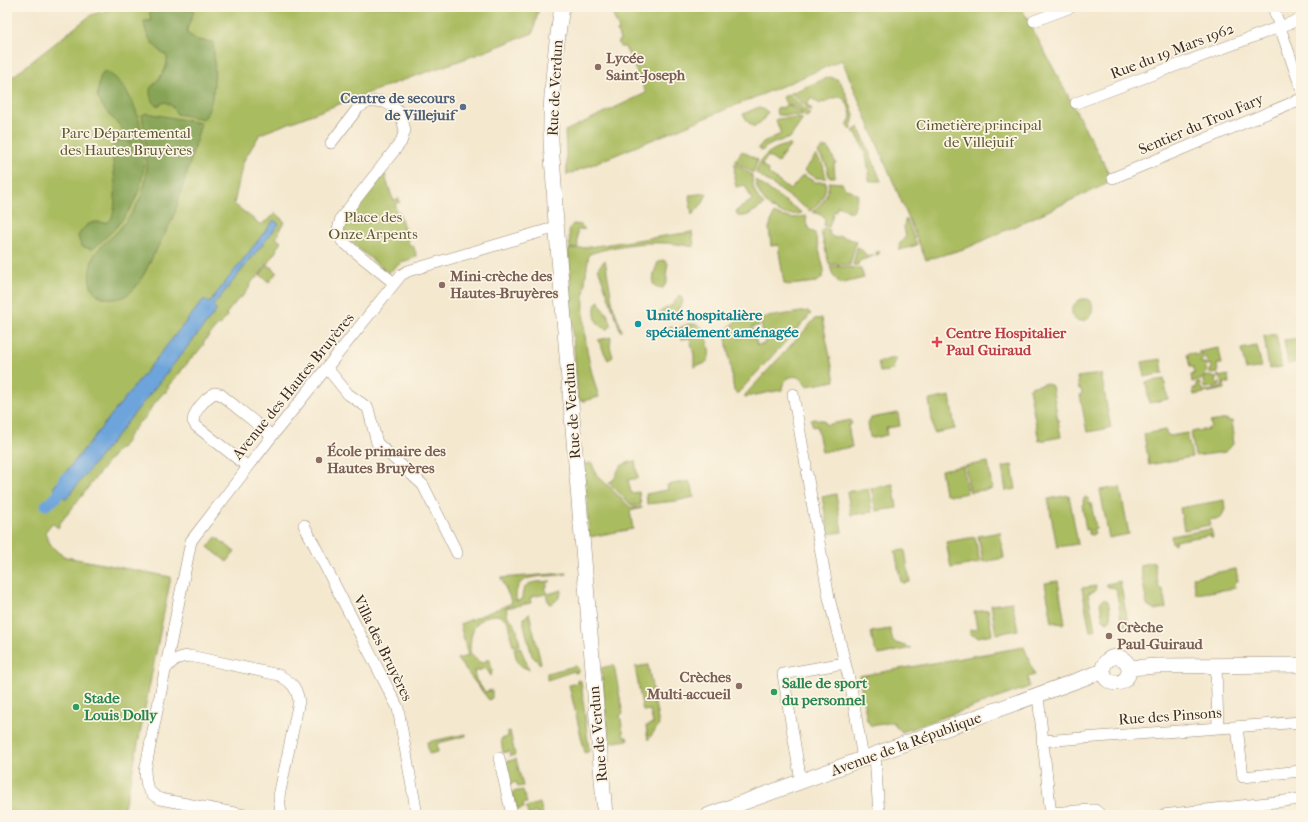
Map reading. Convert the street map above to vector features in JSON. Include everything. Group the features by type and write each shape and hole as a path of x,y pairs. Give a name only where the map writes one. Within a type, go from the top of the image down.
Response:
{"street":[{"name":"Rue de Verdun","path":"562,7 555,56 551,140 604,815"},
{"path":"1034,21 1071,7"},
{"path":"1273,7 1301,88"},
{"name":"Rue du 19 Mars 1962","path":"1076,103 1301,19"},
{"name":"Sentier du Trou Fary","path":"1113,178 1301,99"},
{"path":"331,143 358,108 366,103 375,101 384,102 397,109 401,116 404,130 401,142 341,218 338,230 342,241 394,283"},
{"name":"Avenue des Hautes Bruyères","path":"245,815 160,799 152,795 146,784 145,771 191,541 272,436 401,275 408,271 557,227"},
{"path":"327,368 348,394 368,408 377,443 422,485 457,553"},
{"path":"248,467 196,426 193,421 194,415 208,397 214,393 220,394 272,436"},
{"path":"793,394 829,598 851,686 862,753 870,757 878,815"},
{"name":"Villa des Bruyères","path":"304,525 398,708 417,815"},
{"path":"164,671 172,661 180,657 190,656 279,675 289,681 297,691 298,701 279,796 281,815"},
{"path":"801,782 783,674 845,663"},
{"name":"Avenue de la République","path":"709,815 731,811 801,782 1103,671 1106,679 1118,684 1126,680 1129,668 1157,666 1301,665"},
{"path":"1216,666 1218,727"},
{"path":"1038,696 1051,814 1095,810 1101,815"},
{"name":"Rue des Pinsons","path":"1042,741 1301,722"},
{"path":"1237,726 1243,777 1301,771"},
{"path":"499,758 512,815"},
{"path":"1163,815 1301,799"}],"green space":[{"name":"Parc Départemental des Hautes Bruyères","path":"117,7 539,7 533,33 260,134 243,162 234,204 261,225 269,220 275,213 285,222 280,228 279,234 276,238 281,242 276,249 277,250 257,278 255,278 249,286 250,287 226,314 227,316 222,323 217,326 196,354 168,386 169,387 165,393 164,392 150,409 151,410 142,421 141,420 120,449 118,449 60,523 58,528 52,523 45,532 52,547 66,557 171,577 131,779 122,815 7,815 7,81 91,15"},
{"path":"149,7 174,7 194,10 187,33 197,40 213,42 215,64 214,87 210,106 204,119 177,114 172,106 165,102 157,106 152,101 150,89 165,70 167,56 154,45 146,32 144,21 151,21"},
{"name":"Cimetière principal de Villejuif","path":"624,7 1021,7 1113,181 967,248 926,260 842,60 567,175 565,131 646,93 625,47 620,47 618,41 620,40 617,31 619,30 612,13"},
{"path":"103,72 108,72 120,82 136,109 143,140 143,172 140,187 127,214 106,237 94,248 90,249 81,246 78,236 83,228 94,222 106,223 111,219 114,211 115,189 112,148 117,141 124,140 131,143 120,126 105,110 97,96 100,78"},
{"path":"829,77 837,79 840,82 854,114 851,126 853,128 850,130 847,126 851,113 847,103 842,98 838,97 820,104 811,98 807,105 812,109 811,111 791,93"},
{"path":"789,94 810,114 807,117 796,108 786,104 783,97"},
{"path":"789,105 801,113 802,116 777,114 777,109"},
{"path":"759,107 768,112 762,121 754,127 748,122 743,114"},
{"path":"147,113 201,123 175,213 143,276 133,290 127,295 119,298 105,298 97,294 91,285 90,273 92,260 102,245 123,225 140,199 146,178 147,168 142,115"},
{"path":"787,118 803,119 790,138 776,142 766,147 762,151 758,148 763,142 781,134 776,120"},
{"path":"859,127 881,181 869,181 866,154 861,142 853,131"},
{"path":"786,145 791,145 778,163 768,156 762,165 768,170 769,174 790,190 803,175 815,182 826,182 825,191 822,198 810,211 756,173 760,162 766,154"},
{"path":"823,148 828,148 836,163 834,164 835,177 829,177 826,164 818,153"},
{"path":"742,151 758,160 753,173 735,161"},
{"path":"816,155 823,165 826,178 816,178 804,171"},
{"path":"735,163 752,175 755,192 764,205 744,216 738,216 736,211 752,200 745,185 736,187 734,178"},
{"name":"Place des Onze Arpents","path":"383,172 386,176 392,197 394,200 399,199 400,202 395,204 396,212 399,211 404,229 406,229 407,232 408,231 410,237 407,238 410,246 413,245 417,257 402,262 388,273 345,237 342,225"},
{"path":"755,180 802,213 794,215 786,214 771,208 761,196"},
{"path":"829,182 842,183 845,189 851,190 858,195 853,212 837,206 829,227 824,226 825,220 822,216 812,212 824,199"},
{"path":"707,193 703,203 692,215 690,195"},
{"path":"774,213 789,218 807,217 807,225 815,233 824,270 823,276 816,282 790,285 784,284 778,245 771,246 769,228"},
{"path":"905,220 907,220 917,245 900,250 899,245 906,236 904,228"},
{"path":"573,224 581,225 585,229 577,230 578,247 570,249 569,228"},
{"path":"824,228 830,230 829,233 831,236 836,238 840,236 856,241 850,265 829,264 821,232"},
{"path":"692,232 694,247 668,243 641,243 615,247 589,254 584,291 584,326 589,360 599,397 584,401 578,400 569,285 571,284 568,250"},
{"path":"857,247 863,251 867,257 876,255 877,251 879,254 859,261 858,265 853,265"},
{"path":"605,260 613,306 622,331 621,332 598,268"},
{"path":"663,260 668,263 666,276 667,282 663,288 657,288 653,284 654,273 658,262"},
{"path":"268,265 277,272 269,282 260,275"},
{"path":"830,266 861,268 864,278 840,284 832,273"},
{"path":"680,295 683,301 676,313 669,319 663,319 660,315 661,311 674,304 673,302"},
{"path":"1082,299 1087,299 1091,302 1092,311 1088,318 1081,321 1073,318 1072,312 1074,304"},
{"path":"599,301 600,305 610,319 611,325 608,329 600,326 596,319 595,307 596,303"},
{"path":"808,311 811,314 738,393 736,393 734,391 725,331 738,319 743,320 758,318 759,326 752,327 757,345 765,344 760,318"},
{"path":"816,318 822,318 835,381 807,386 800,378 793,376 785,381 782,390 745,397 745,395"},
{"path":"688,324 701,326 705,332 709,347 708,360 704,364 694,367 694,355 690,338 681,339 680,334 656,337 657,333 672,326 675,331 689,330 675,330"},
{"path":"1276,334 1282,367 1269,369 1264,336"},
{"path":"611,337 610,346 613,357 608,360 598,340"},
{"path":"1301,338 1301,361 1288,364 1284,340"},
{"path":"1257,346 1262,367 1246,370 1241,349"},
{"path":"1218,348 1222,364 1217,364 1218,373 1213,374 1210,373 1209,370 1212,369 1211,365 1208,365 1205,355 1198,352"},
{"path":"1194,353 1194,355 1197,354 1203,356 1204,359 1201,360 1201,363 1205,363 1207,373 1201,380 1192,382 1191,375 1194,374 1193,367 1190,367 1187,354"},
{"path":"894,358 897,359 893,365 894,370 880,372 878,362"},
{"path":"1161,359 1163,373 1145,377 1142,362"},
{"path":"1101,374 1111,428 1087,432 1080,395 1082,394 1081,389 1079,389 1077,377"},
{"path":"1219,375 1219,377 1228,375 1229,383 1224,383 1225,389 1194,395 1193,388 1197,388 1196,383 1200,383 1201,389 1204,391 1216,390 1222,387 1223,382 1217,376"},
{"path":"1208,376 1217,378 1215,381 1218,384 1220,382 1220,385 1216,387 1204,388 1203,380"},
{"path":"1164,379 1168,399 1149,403 1146,382"},
{"path":"1047,383 1052,386 1061,437 1039,441 1029,388"},
{"path":"950,396 955,429 934,433 929,400"},
{"path":"898,413 900,426 886,428 887,435 873,438 870,437 868,424 871,418"},
{"path":"1227,419 1227,421 1232,421 1234,435 1232,436 1233,444 1226,452 1195,456 1191,432 1208,429 1211,426 1210,422"},
{"path":"811,420 824,420 826,425 850,420 852,424 848,425 852,447 822,452 817,426 813,427"},
{"path":"1166,430 1166,433 1170,436 1187,433 1192,457 1149,465 1144,434"},
{"path":"635,461 638,478 628,480 631,493 639,492 641,505 634,506 630,504 609,483 613,480 622,465"},
{"path":"988,462 992,489 970,492 965,466"},
{"path":"592,463 596,474 630,507 642,507 630,511 633,529 589,537 584,464"},
{"path":"1012,465 1016,489 1006,491 1002,467"},
{"path":"963,466 967,493 954,495 945,493 941,470"},
{"path":"689,481 690,485 692,485 694,497 676,501 647,504 646,494 666,490 668,489 667,485"},
{"path":"893,484 897,508 876,511 871,488"},
{"path":"1120,487 1129,534 1109,538 1100,490"},
{"path":"868,488 872,512 851,515 847,492"},
{"path":"836,494 842,532 829,534 822,497"},
{"path":"1069,495 1078,544 1057,547 1048,499"},
{"path":"1085,497 1089,499 1089,503 1091,503 1096,528 1093,529 1095,533 1092,535 1089,534 1089,529 1086,530 1082,505 1084,504 1083,500"},
{"path":"1224,500 1225,509 1221,518 1209,520 1210,525 1184,530 1180,508"},
{"path":"1211,529 1213,537 1210,535 1175,541 1175,544 1172,543 1171,536"},
{"path":"1000,532 1004,558 983,562 978,536"},
{"path":"216,537 235,552 227,562 208,547"},
{"path":"975,537 980,563 951,568 946,542"},
{"path":"905,550 910,582 903,583 901,582 895,551"},
{"path":"1154,562 1159,588 1163,590 1166,608 1155,610 1147,605 1140,565"},
{"path":"1236,569 1238,581 1235,582 1236,588 1196,594 1193,577"},
{"path":"567,573 527,579 517,588 516,601 522,600 524,588 530,583 534,582 551,581 547,583 547,587 544,588 548,594 562,590 558,599 549,604 546,594 536,596 533,595 533,597 530,598 531,603 506,608 508,617 513,622 517,630 520,645 513,646 510,634 510,625 501,616 487,616 476,625 471,638 470,652 479,662 484,663 486,660 489,660 492,670 491,676 486,668 474,672 476,680 485,692 492,690 492,698 489,700 457,659 468,656 460,624 512,603 501,578"},
{"path":"1058,581 1065,623 1061,624 1052,622 1045,583"},
{"path":"1120,581 1128,625 1122,626 1116,588 1108,587 1106,584"},
{"path":"1096,586 1095,591 1088,593 1095,630 1090,631 1082,588"},
{"path":"1104,599 1108,601 1111,617 1107,622 1103,619 1100,604"},
{"path":"1012,602 1018,630 996,634 991,605"},
{"path":"988,610 992,634 978,637 970,634 970,630 977,629 974,612"},
{"path":"529,613 540,664 532,656 524,625 524,618"},
{"path":"890,629 893,642 911,648 879,655 874,648 871,632"},
{"path":"520,647 529,669 522,666 516,659 514,648"},
{"path":"1024,647 1035,675 1028,677 1029,687 902,732 895,726 894,722 871,726 867,720 859,676"},
{"path":"614,665 623,714 620,715 624,737 627,737 628,740 609,743 601,668"},
{"path":"648,665 659,725 648,740 646,726 653,724 650,710 643,711 635,667"},
{"path":"575,666 578,668 578,672 575,673 574,671 547,680 547,673"},
{"path":"577,680 581,681 589,750 585,753 569,685 577,683"},
{"path":"510,731 515,755 510,756 509,751 503,753 501,739 508,737 507,732"},
{"path":"466,734 466,736 438,743 438,752 429,754 427,742"},
{"path":"516,759 523,786 518,787 516,782 510,784 505,762"},
{"path":"523,790 527,803 523,804 524,808 517,810 512,792"},
{"path":"540,803 543,815 537,815 537,812 532,815 528,815 526,807"}],"water":[{"path":"274,220 279,224 213,306 217,310 66,499 53,488 204,299 209,303"}],"waterway":[{"path":"46,505 58,494 64,479"}],"place":[{"name":"Lycée Saint-Joseph","path":"598,67"},
{"name":"Centre de secours de Villejuif","path":"463,107"},
{"name":"Mini-crèche des Hautes-Bruyères","path":"442,285"},
{"name":"Unité hospitalière spécialement aménagée","path":"638,324"},
{"name":"Centre Hospitalier Paul Guiraud","path":"937,342"},
{"name":"École primaire des Hautes Bruyères","path":"319,460"},
{"name":"Crèche Paul-Guiraud","path":"1109,636"},
{"name":"Crèches Multi-accueil","path":"739,686"},
{"name":"Salle de sport du personnel","path":"774,692"},
{"name":"Stade Louis Dolly","path":"76,707"}]}
